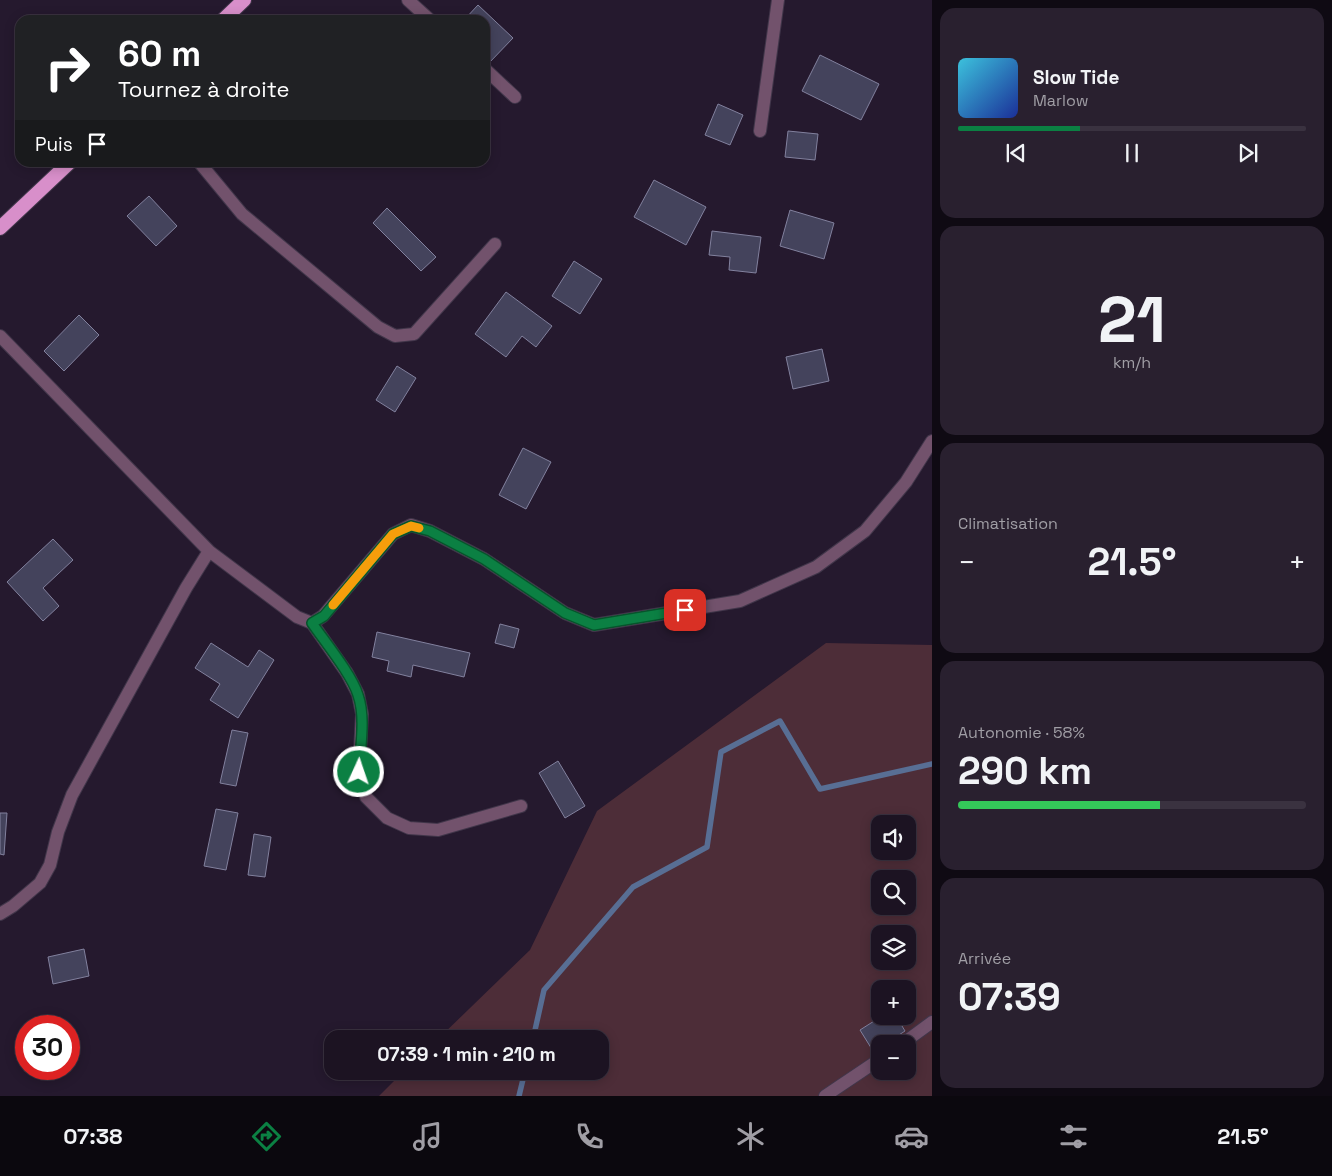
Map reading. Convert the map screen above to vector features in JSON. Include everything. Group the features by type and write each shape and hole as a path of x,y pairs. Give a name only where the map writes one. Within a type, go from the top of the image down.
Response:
{"highway":[{"path":"228,15 244,0"},
{"path":"0,228 65,167"}],"street":[{"path":"408,0 424,15"},
{"path":"760,131 778,0"},
{"path":"490,74 516,97"},
{"path":"203,167 242,214 378,327 395,336 414,334 495,244"},
{"path":"0,336 209,551 289,612 312,623 358,694 362,714 359,772 366,797 387,818 409,828 438,830 521,806"},
{"path":"312,623 324,616 393,534 411,526 430,531 484,559 565,613 594,625 740,601 816,567 865,531 906,482 932,441"},
{"path":"0,914 13,906 40,883 50,865 58,832 72,795 186,588 209,551"},
{"path":"914,1035 932,1022"},
{"path":"825,1096 871,1065"}],"shaded area":[{"path":"826,643 932,645 932,1096 379,1096 395,1080 609,1080 609,1030 447,1030 530,950 597,811"}],"building":[{"path":"478,5 489,15 469,15"},
{"path":"490,16 513,38 490,62"},
{"path":"820,55 879,84 861,120 802,91"},
{"path":"718,104 743,115 730,145 705,135"},
{"path":"788,131 818,134 815,160 785,157"},
{"path":"654,180 706,207 686,245 634,217"},
{"path":"149,196 177,226 156,246 127,216"},
{"path":"387,208 436,257 421,271 373,223"},
{"path":"790,210 834,223 824,259 780,246"},
{"path":"712,231 761,237 756,273 729,270 730,257 709,255"},
{"path":"574,261 602,279 580,314 552,296"},
{"path":"506,292 552,326 536,347 522,336 506,357 475,334"},
{"path":"79,315 99,335 64,371 44,351"},
{"path":"822,349 829,381 793,389 786,357"},
{"path":"397,366 416,378 395,412 376,400"},
{"path":"523,448 551,462 526,509 499,495"},
{"path":"53,539 73,560 43,588 59,606 43,621 7,582"},
{"path":"500,624 519,629 514,648 495,643"},
{"path":"377,632 470,653 464,677 413,665 411,677 387,671 389,661 372,657"},
{"path":"211,643 248,667 259,650 274,660 238,718 210,700 220,684 195,668"},
{"path":"232,730 248,733 236,786 220,783"},
{"path":"558,761 585,806 565,818 539,773"},
{"path":"216,809 238,813 226,870 204,866"},
{"path":"0,813 7,813 4,855 0,854"},
{"path":"254,834 271,837 265,877 248,875"},
{"path":"84,949 89,976 53,984 48,957"},
{"path":"871,1023 871,1025 901,1025 905,1031 899,1035 871,1035 871,1048 860,1030"}],"waterway":[{"path":"535,1030 544,990 633,887 707,847 721,752 780,721 820,789 932,764"},
{"path":"519,1096 523,1080"}],"slow traffic":[{"path":"333,605 393,534 411,526 419,528"}],"route":[{"path":"359,772 362,714 358,694 312,623 324,616 393,534 411,526 430,531 484,559 565,613 594,625 685,610"}]}
